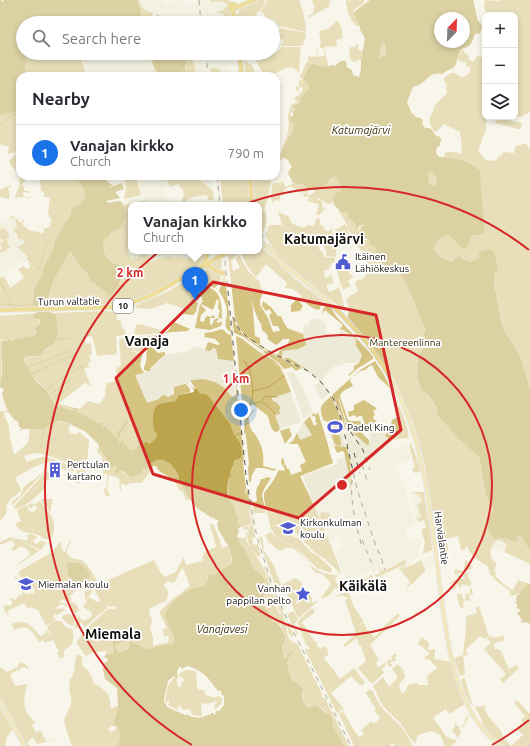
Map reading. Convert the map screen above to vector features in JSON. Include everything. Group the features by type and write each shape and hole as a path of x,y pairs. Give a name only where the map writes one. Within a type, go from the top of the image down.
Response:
{"highway":[{"path":"234,16 233,5 254,0"},
{"path":"240,60 241,72"},
{"path":"250,180 252,202"},
{"path":"201,267 206,259 207,254"},
{"path":"208,254 210,257 218,257"},
{"name":"Turun valtatie","path":"0,311 124,306 152,295 224,254"},
{"path":"210,262 212,269"},
{"path":"201,267 207,265 216,272 223,273"}],"main road":[{"name":"Harvialantie","path":"262,241 274,256 340,313 365,340 382,364 408,417 420,458 430,511 445,622 453,664 473,716 482,729 499,746"},
{"path":"0,700 24,746"}],"highlighted area":[{"path":"213,282 376,315 401,430 299,518 153,474 116,378"}],"shaded area":[{"path":"161,0 167,5 175,0 181,1 186,7 194,4 196,5 196,0 227,0 228,3 225,10 226,16 161,16 144,10 140,6 139,1"},
{"path":"83,60 84,62 86,60 151,60 155,72 87,72"},
{"path":"193,60 196,60 196,62 204,60 233,60 234,66 229,66 230,72 219,72 210,68 210,72 193,72 196,71"},
{"path":"139,180 211,180 213,195 189,198 183,192 182,188 180,188 179,184 162,190 170,202 145,202 147,200 142,192"},
{"path":"216,180 219,180 222,202 218,202"},
{"path":"12,215 21,223 14,231 17,234 18,239 26,240 26,255 29,258 0,274 0,222 5,224"},
{"path":"128,254 141,254 136,259 130,258"},
{"path":"144,254 195,254 188,259 181,257 172,258 169,256 149,262 148,256"},
{"path":"235,318 240,329 248,338 282,358 282,351 298,349 304,339 303,325 309,325 310,320 318,319 326,324 327,336 339,335 342,329 353,336 356,339 356,347 362,356 359,363 343,363 343,365 335,366 325,376 322,381 330,392 322,400 314,386 320,382 304,369 274,355 248,339 240,331 233,319"},
{"path":"194,346 210,351 213,348 216,349 230,360 234,361 236,395 232,397 226,389 212,380 194,379 189,380 189,384 174,387 173,395 147,403 135,375 149,371 151,366 153,367 166,355 189,351"},
{"path":"287,372 294,372 304,390 312,411 304,419"},
{"path":"291,392 301,422 280,429 275,415 272,398"},
{"path":"332,395 343,421 342,424 345,447 334,446 329,434 328,423 339,421 335,403 331,396"},
{"path":"338,398 347,423 354,434 367,445 369,445 372,430 376,427 387,431 385,436 391,440 394,449 407,443 411,459 396,464 416,524 405,529 408,539 414,540 420,538 421,543 418,557 417,556 415,559 381,573 379,568 347,581 335,553 339,552 338,549 344,547 339,536 334,538 332,541 333,543 330,544 303,476 338,464 337,460 346,457 349,475 352,481 345,421"},
{"path":"304,422 313,435 300,440 297,433"},
{"path":"409,492 419,495 422,500 424,520 418,522"},
{"name":"Kirkonkulman koulu","path":"282,517 288,521 294,522 297,526 294,530 300,535 301,538 297,539 288,536 282,531 277,523"},
{"path":"498,540 507,544 504,552 492,548 494,542"},
{"path":"432,556 435,564 428,569 424,559"},
{"name":"Miemalan koulu","path":"18,573 22,579 27,577 35,590 34,594 30,593 26,595 15,576"}],"green space":[{"path":"136,0 141,0 139,1 142,8 153,13 152,16 142,16"},
{"path":"211,0 230,0 229,7 233,16 224,16 223,14 216,11 223,10 227,4 221,1 210,2"},
{"path":"258,0 264,0 266,4 255,16 237,16 241,7"},
{"path":"266,0 299,0 304,16 306,32 280,26 280,16 266,16 260,12 267,4"},
{"path":"312,0 330,0 331,2 329,3 330,6 308,18 308,16 314,13 313,9 315,7"},
{"path":"346,0 349,2 351,0 364,0 363,3 353,11 357,17 359,25 357,26 351,19 347,9"},
{"path":"485,0 530,0 530,112 521,117 518,116 518,12 486,12 484,7"},
{"path":"337,21 341,26 343,37 336,40 337,46 324,47 328,67 317,65 309,66 305,73 309,85 308,90 304,92 304,95 300,98 300,103 295,105 293,112 291,112 290,121 294,124 293,131 284,146 283,156 285,158 280,161 281,153 289,129 288,116 290,108 292,103 298,102 294,99 300,94 303,88 299,87 299,81 302,81 302,77 299,78 308,61 308,56 317,56 316,51 318,50 318,57 325,56 323,48 319,48 321,43 319,31 328,29"},
{"path":"280,29 306,33 302,46 281,46 284,41 280,38"},
{"path":"383,42 385,43 386,55 380,59 380,45"},
{"path":"358,44 358,50 362,51 361,60 357,60 357,62 352,61 349,55 350,47 354,47"},
{"path":"281,47 301,47 299,73 294,68 289,67 278,72 262,72 256,60 280,60"},
{"path":"462,50 469,56 468,59 473,62 477,56 482,57 482,120 488,120 485,125 487,126 478,151 486,160 497,161 497,158 504,152 514,153 515,147 518,145 526,143 530,150 530,389 521,358 504,330 501,321 494,287 495,273 498,271 494,252 492,250 484,250 479,252 479,257 470,262 460,256 455,258 453,262 440,257 433,249 440,238 449,235 463,248 468,246 472,235 481,235 485,232 480,170 466,161 445,157 444,154 446,152 462,154 460,132 444,124 436,132 433,130 429,121 435,105 447,93 447,85 443,79 452,73 456,73 461,77 466,76 471,70 470,67 466,66 467,63 459,61 458,58"},
{"path":"26,60 81,60 86,72 26,72"},
{"path":"151,60 153,60 154,66 158,72 155,72"},
{"path":"188,60 193,60 196,71 181,72 187,71"},
{"path":"244,60 251,65 254,72 246,72"},
{"path":"210,68 219,68 220,72 217,72 210,72"},
{"path":"295,87 299,87 299,91 297,91"},
{"path":"16,113 16,154 15,152 8,154 9,147 0,144 0,114"},
{"path":"498,120 509,120 522,123 521,129 518,129 494,123"},
{"path":"16,154 16,171 12,167 9,161"},
{"path":"430,171 434,173 436,178 436,185 433,186 429,183 428,175"},
{"path":"335,176 341,185 341,190 334,196 333,201 328,204 318,198 308,198 309,195 311,195 331,177"},
{"path":"19,180 25,180 22,185 24,190 28,190 30,193 23,192 23,196 31,196 30,198 15,198 20,186"},
{"path":"40,180 77,180 85,191 85,195 82,202 71,210 70,217 65,224 64,223 42,271 42,276 39,279 34,291 33,298 38,308 0,310 0,278 4,276 10,288 24,278 18,269 24,266 27,269 30,267 28,260 24,262 28,257 16,246 19,247 21,244 24,244 25,240 18,239 17,234 13,230 17,227 15,218 9,218 12,215 21,223 24,219 25,220 22,224 27,229 42,234 44,229 51,226 49,224 52,222 48,213 50,197 44,197 44,192 41,191"},
{"path":"137,180 141,195 125,199 125,181"},
{"path":"166,180 200,180 213,191 214,200 208,200 207,195 192,197 185,202 182,202 184,195 182,188 180,188 179,184 170,187"},
{"path":"220,180 248,180 250,202 223,202"},
{"path":"253,180 271,180 268,198 264,209 262,209 262,202 255,202"},
{"path":"283,181 286,187 296,183 305,185 308,196 304,197 303,195 306,193 305,192 301,193 290,186 284,190 284,196 281,195 279,201 275,200 274,203 272,202 272,184"},
{"path":"11,185 8,188 10,199 0,196 0,190"},
{"path":"308,199 318,199 321,201 322,209 324,207 326,208 319,215 316,215 319,204 307,201"},
{"path":"128,204 128,254 130,255 130,258 136,259 142,254 148,256 150,262 169,256 172,258 181,257 188,259 195,254 205,254 204,261 156,291 118,305 48,308 49,294 54,278 70,252 82,269 87,272 90,280 106,292 116,264 111,262 106,256 104,239 108,238 125,211 123,205"},
{"path":"339,209 342,212 346,212 351,222 353,221 357,225 358,229 363,223 364,224 358,231 361,237 365,238 356,242 348,230 343,217 339,213"},
{"path":"262,210 265,210 266,216 263,232 262,230"},
{"path":"279,212 288,216 293,224 304,228 307,225 314,226 317,218 320,219 321,226 322,225 327,232 332,229 336,243 336,257 326,256 326,250 321,243 318,245 320,251 323,252 325,257 335,258 335,263 332,263 329,269 324,271 325,278 332,275 332,285 330,283 327,284 329,292 339,287 344,304 342,308 329,299 277,255 284,264 273,253 267,244 268,243 274,250 265,234 269,225 282,225 278,214"},
{"path":"345,224 350,235 338,241 335,230"},
{"path":"3,227 9,234 9,239 2,240 0,237 0,230"},
{"path":"5,240 9,240 7,242 11,247 0,253 0,249 2,249 0,243"},
{"name":"Mantereenlinna","path":"363,240 369,240 376,248 375,251 382,266 391,268 400,275 406,283 407,289 414,301 424,327 425,338 423,348 418,358 417,378 422,391 428,394 437,408 437,414 479,457 486,495 493,510 490,516 502,538 508,538 513,542 518,539 517,536 519,536 524,539 530,550 530,564 504,552 507,544 499,540 494,542 491,548 491,557 497,563 494,571 497,574 495,575 501,582 513,590 518,580 529,584 523,588 520,594 517,593 514,596 510,595 510,591 496,581 493,576 491,576 487,565 475,558 468,547 465,547 465,550 461,550 458,536 446,539 449,553 437,553 425,465 413,422 388,370 368,341 348,317 349,308 346,299 358,291 355,283 357,280 363,279 372,267 362,257 364,255 356,243"},
{"path":"263,248 325,301 279,264 323,301 319,310 313,308 308,305 300,296 301,295 293,289 285,288 287,283 266,264 256,277 242,254 262,254"},
{"path":"230,254 237,254 231,261 233,271 240,268 236,259 239,254 249,272 259,281 263,293 260,300 260,305 268,318 273,332 280,331 278,326 273,326 269,315 272,313 269,309 266,311 262,306 263,301 271,307 278,316 281,316 289,329 303,334 306,345 298,349 282,351 282,358 268,351 248,338 240,329 235,318 228,255","holes":["252,299 262,330 267,334 267,339 274,344 277,345 283,339 290,339 286,347 281,348 278,355 260,345 260,338 255,336"]},
{"path":"219,258 222,258 221,269 219,270 221,271 216,270 210,264 212,265"},
{"path":"338,264 344,267 353,277 348,281 351,286 343,290 338,274"},
{"path":"208,266 221,274 220,281 215,288 207,284 201,289 195,287 193,292 199,296 198,300 194,297 192,300 198,303 196,312 193,315 183,314 185,309 167,303 151,309 137,308 134,306 165,293 205,270"},
{"path":"224,267 231,332 226,326 226,307 219,291 224,277"},
{"path":"206,287 215,291 220,299 222,319 218,317 220,311 218,308 219,301 217,299 213,310 201,304 203,300 200,296"},
{"path":"297,299 303,306 300,311 291,312 291,305"},
{"path":"200,304 206,310 201,315 200,321 204,322 207,316 211,317 214,315 215,318 210,318 210,324 212,325 214,320 217,318 219,319 216,322 219,323 221,321 221,326 210,330 195,328"},
{"path":"327,304 373,357 373,359 358,368 349,376 348,375 354,370 354,366 359,363 362,355 356,346 356,339 340,329 343,325 325,310 322,314 323,309"},
{"path":"104,311 117,312 117,320 121,321 127,335 116,336 117,354 97,356 92,336 85,337 86,344 91,343 92,354 89,355 91,362 88,363 89,367 84,369 91,386 85,383 59,403 80,409 88,401 99,404 106,395 105,391 102,390 106,390 106,383 118,381 116,368 121,365 119,341 121,338 133,337 132,342 134,352 142,354 140,366 144,373 135,375 147,403 159,399 163,395 168,397 174,394 174,387 186,384 190,389 190,392 179,395 175,401 161,403 153,417 154,431 157,434 156,437 149,444 143,443 144,446 142,447 140,444 135,450 131,450 122,444 124,439 120,443 118,439 128,422 126,421 121,430 120,429 117,433 118,435 116,438 110,430 102,425 102,422 96,422 75,412 75,410 78,409 73,409 73,411 59,407 52,400 46,389 30,374 25,365 27,356 35,357 49,348 57,339 57,318 54,313"},
{"path":"34,313 35,319 39,319 39,321 38,328 33,336 9,341 0,339 0,316"},
{"path":"232,317 241,332 248,339 263,349 262,350 242,336 234,333"},
{"path":"174,322 190,329 187,331 134,335 136,325 141,324 166,332 172,323 174,324"},
{"path":"222,329 231,335 234,361 218,359 216,349 213,348 210,351 205,350 208,342 218,345 220,344 215,339 204,337 205,333"},
{"path":"156,335 156,340 152,340 152,347 158,353 165,352 165,355 151,367 151,370 147,371 144,370 144,367 147,350 146,349 143,352 135,351 133,344 134,337"},
{"path":"236,336 241,338 264,356 266,357 248,343 275,361 280,366 283,372 270,360 284,374 291,392 272,398 273,401 281,408 279,410 280,414 275,415 280,429 277,432 271,428 267,415 252,404 250,407 249,424 261,447 263,466 274,469 276,468 275,471 264,468 256,468 252,475 251,481 249,482 249,464"},
{"path":"0,341 2,342 1,387 0,387"},
{"path":"264,350 302,368 296,371 292,367 284,369 279,363 263,352"},
{"path":"283,358 289,358 308,370"},
{"path":"375,361 391,389 378,377 371,365 351,378 360,370"},
{"path":"351,378 350,381 353,386 344,391 340,396 348,420 360,421 363,424 364,422 362,416 358,416 358,418 354,415 349,417 348,412 354,410 354,405 364,400 377,410 373,411 375,414 373,418 382,428 369,428 362,433 369,440 369,445 354,434 347,423 338,398 345,421 345,429 341,414 332,395"},
{"path":"203,379 220,385 232,397 236,395 236,383 244,458 245,491 246,496 247,488 254,525 252,524 251,512 249,508 251,524 242,527 237,523 239,519 230,503 228,488 229,476 231,475 233,462 240,442 234,434 230,423 210,398 194,389 195,388 190,380"},
{"path":"331,396 341,422 337,421 330,423 323,420 321,406"},
{"path":"397,401 406,423 409,437 391,440 385,436 387,431 384,430 391,425 392,420 398,417"},
{"path":"0,411 3,412 9,426 14,455 28,443 30,429 43,428 57,422 63,422 71,425 68,427 70,433 76,434 79,432 89,440 87,468 79,481 80,484 73,481 73,478 77,475 77,470 65,462 37,453 24,456 27,462 42,457 53,459 71,467 74,471 59,469 53,464 45,463 40,464 15,478 21,490 6,505 6,514 0,520"},
{"path":"318,412 333,463 300,476 327,535 341,574 324,558 314,552 294,530 297,526 294,522 290,524 286,521 283,524 284,530 288,536 291,535 299,539 311,552 318,556 332,569 331,573 317,568 292,545 277,537 271,529 264,499 264,493 279,470 284,471 285,469 281,463 282,458 284,459 287,469 289,469 291,475 302,471 300,465 306,462 298,444 289,444 293,441 297,433 300,440 312,435 304,422 310,416 314,426 317,424 315,422 316,417 311,415 314,413 316,415"},
{"path":"289,428 292,435 285,444 280,431"},
{"path":"333,434 340,436 340,446 334,443 332,436"},
{"path":"411,443 418,462 414,464 409,445"},
{"path":"334,446 347,447 351,464 352,481 350,491 349,482 344,477 349,475 344,452 342,451 337,453"},
{"path":"99,448 111,467 116,466 131,477 152,461 166,461 173,466 179,475 179,480 190,499 186,500 183,492 180,491 174,480 159,471 156,466 153,466 141,483 130,483 126,486 122,483 121,490 120,480 109,475 107,491 110,494 109,496 106,496 104,489 106,488 108,475 103,473 102,457 98,453 97,449"},
{"path":"420,458 421,471 414,473 412,469 418,462 420,465 418,459"},
{"path":"43,472 13,505 12,502 20,496 24,487"},
{"path":"46,472 56,472 54,478 45,482 46,487 27,504 22,507 14,508 17,503"},
{"path":"267,477 271,478 262,495 266,513 254,513 251,499 255,502 257,501 257,487 261,479"},
{"path":"412,492 424,492 432,550 423,554 425,543 421,529 426,528 424,520 418,522 416,516 419,519 421,518 417,505 422,501 419,495"},
{"path":"53,499 50,512 41,500"},
{"path":"40,501 50,513 54,521 54,531 52,537 48,539 44,539 36,534 22,531 15,524 21,521 17,510 27,505 29,511 34,512 37,507 33,506 30,508 28,505 32,503 34,505"},
{"path":"325,511 328,520 326,511 329,513 332,521 325,523 323,520 323,523 320,513"},
{"path":"210,524 213,524 222,548 229,547 232,558 231,562 226,567 213,575 210,575 206,584 188,592 170,606 167,611 166,619 174,639 174,642 171,645 145,650 140,645 131,642 127,633 123,632 122,634 125,639 112,641 114,652 109,655 106,654 106,651 85,655 76,643 86,629 108,609 116,609 115,606 110,607 107,605 107,608 85,627 81,622 76,629 74,629 79,615 82,621 91,617 91,612 83,607 89,597 97,602 100,601 95,590 99,584 154,560 165,577 176,572 184,557 186,565 202,561 204,552 216,547","holes":["183,568 190,586 159,612 167,628 163,629 164,636 168,635 169,637 168,642 153,646 153,637 150,629 152,621 149,609 166,602 169,591 164,585 167,581 173,583 175,582"]},
{"path":"247,526 249,529 246,541 265,572 278,612 283,616 288,637 298,645 322,694 322,698 325,698 349,746 344,746 342,744 330,718 323,709 316,705 308,708 304,705 302,687 291,679 287,662 293,650 286,659 282,647 286,637 280,624 278,625 272,622 263,607 266,588 264,578 254,569 246,551 237,537 241,537 241,539 245,538 248,530 243,529"},
{"path":"249,526 253,526 256,537 252,538 253,545 258,544 260,556 258,557 248,542"},
{"path":"271,532 276,537 297,549 314,568 332,575 338,575 335,579 339,588 335,588 330,595 322,599 321,598 331,584 323,574 314,571 309,563 295,550 285,548 279,550 269,543 265,535"},
{"path":"30,534 37,537 33,541 34,543 37,544 40,541 47,543 40,550 19,540 39,551 17,566 31,554 22,546 13,551 11,549 15,545 12,540 0,545 0,542 11,537 16,540 15,538 28,540 27,535"},
{"path":"259,537 262,537 264,551 274,566 281,585 295,578 300,581 313,599 311,601 313,603 316,601 317,602 299,618 284,588 277,591"},
{"path":"71,540 67,550 68,555 71,558 84,562 91,570 98,583 92,581 79,585 81,587 91,585 94,588 86,601 84,592 87,591 85,588 80,591 77,589 70,596 71,601 75,603 79,609 78,612 75,613 72,611 70,602 66,599 59,602 66,604 67,607 62,604 56,608 64,608 65,611 57,615 55,614 53,616 56,620 47,625 38,610 31,607 28,609 24,603 7,611 9,617 3,607 6,605 10,606 13,602 9,598 15,600 19,596 18,594 20,596 23,593 14,576 26,595 30,593 34,594 35,590 27,577 20,583 19,580 21,577 18,573 52,552 60,542 62,549 65,552","holes":["70,562 80,563 86,568 88,580 79,582 70,580 67,571 67,564"]},
{"path":"460,557 467,561 473,568 455,575 454,569 464,571 465,560"},
{"path":"405,558 406,564 377,577 374,574 381,573 379,568 382,571 395,566 402,562"},
{"path":"421,560 426,570 406,588 410,582 399,568 414,562 401,569 410,566"},
{"path":"263,565 294,636 289,634 286,620 279,611"},
{"path":"469,573 467,575 472,584 469,586 463,584 461,588 459,588 459,585 457,584 455,589 450,589 450,587 455,584 454,582 449,583 458,578 458,575 464,579 463,574"},
{"path":"371,574 373,576 372,578 353,586 349,586 346,580 349,580 351,584 369,577"},
{"path":"472,588 473,594 469,595 471,601 464,600 464,608 461,608 457,594 462,594 463,599 466,599 465,594 470,593 470,589"},
{"path":"348,591 354,607 364,622 354,627 345,600 347,597 344,597 343,595 336,596"},
{"path":"476,607 479,607 489,636 496,638 503,635 505,640 493,644 495,649 501,651 509,669 516,665 519,668 503,683 499,678 501,679 506,674 484,649 491,643 487,639 488,637 484,639 480,636 466,649 468,655 463,656 466,617 477,613"},
{"path":"312,608 315,612 302,622 315,642 317,641 318,643 316,643 320,649 325,646 328,650 327,651 329,654 324,658 335,670 334,671 340,679 354,668 365,683 360,685 351,676 331,693 344,709 340,709 338,714 305,650 306,648 309,650 310,648 306,645 298,624 299,620"},
{"path":"293,611 298,619 294,625 298,633 297,635 287,614"},
{"path":"398,613 400,616 370,645 379,660 376,662 378,668 390,659 391,660 392,658 390,654 392,656 395,653 397,656 395,657 396,660 390,663 392,666 388,667 387,662 385,664 386,666 382,668 384,673 373,683 371,683 358,668 366,661 357,638 345,647 343,645 356,634 354,627 364,623 369,634 370,633 374,637 381,631 378,627 381,629"},
{"path":"67,614 72,616 75,614 77,616 73,626 66,623 62,618"},
{"path":"61,621 66,627 73,630 73,642 64,650 64,657 60,659 58,654 56,654 59,652 53,640 45,643 43,640 39,642 29,629 23,627 14,630 12,624 21,622 28,624 40,636 46,633 46,629 50,635 47,627 52,622"},
{"path":"422,637 424,639 422,641 425,639 429,643 428,650 435,649 434,659 452,662 471,713 470,716 463,727 461,726 470,715 465,704 449,714 446,709 433,718 449,738 456,740 456,742 451,746 445,746 440,735 431,731 418,735 415,744 410,736 414,746 401,724 381,703 373,686 383,677 389,687 398,677 392,669 398,664 404,671 405,677 399,685 401,692 404,693 409,684 417,683 419,685 428,685 427,676 437,668 429,659 426,660 424,657 430,654 417,644 421,643 418,643"},
{"path":"127,640 130,647 125,651 118,652 115,645"},
{"path":"77,655 82,658 82,666 90,672 93,683 104,690 108,695 110,699 110,707 112,708 118,706 113,726 108,729 110,732 118,727 120,736 118,746 72,746 64,720 71,704 69,677 71,679 74,673"},
{"path":"463,655 465,674 460,676 454,658"},
{"path":"22,662 23,664 25,663 29,669 25,667 21,668 10,675 15,686 27,684 24,704 27,713 36,722 32,725 36,733 40,730 46,741 59,737 37,744 33,737 27,743 30,746 26,746 0,697 0,667 7,672 18,667 18,664"},
{"path":"185,670 196,671 198,689 203,690 207,696 211,696 213,698 218,696 222,698 217,710 214,708 215,704 217,703 215,701 208,704 202,703 202,716 192,715 190,710 182,709 180,705 177,710 168,705 169,700 165,702 170,682 176,678 178,686 180,687 182,684 181,681 185,681 179,674"},
{"path":"461,679 465,679 473,705 465,693"},
{"path":"372,690 379,704 402,728 412,746 395,746 393,743 389,746 354,746 339,714 343,711 355,732 360,737 364,734 361,730 371,721 374,724 380,718 374,710 376,708 365,693"},
{"path":"517,700 530,714 530,746 511,746 523,735 517,729 523,723 521,720 525,716 514,703"},
{"path":"487,705 484,708 488,716 511,746 503,746 492,736 483,725 474,706 479,707"},
{"path":"0,707 13,729 7,737 5,746 0,746"},
{"path":"455,723 461,731 458,738 452,731"}],"water":[{"path":"0,0 2,0 2,2 4,1 3,0 137,0 142,16 16,16 16,60 28,61 26,62 26,72 16,72 16,113 0,114"},
{"name":"Katumajärvi","path":"370,0 473,0 478,21 482,27 480,33 475,34 470,45 470,12 434,12 434,48 464,48 461,49 453,68 442,74 433,74 421,84 413,87 407,102 412,114 414,114 416,118 418,117 423,120 422,124 425,128 430,129 435,135 440,137 442,141 440,142 440,146 437,147 436,152 438,156 466,161 480,170 485,232 481,235 472,235 468,246 463,249 449,235 439,239 433,249 440,257 453,262 455,258 460,256 470,262 479,257 479,252 484,250 492,250 496,257 498,271 495,273 494,287 501,321 504,330 521,358 530,389 530,550 524,539 519,536 517,536 518,540 516,542 513,542 507,538 495,538 491,535 487,527 487,521 493,510 486,495 479,457 457,437 437,414 437,408 428,394 422,391 417,378 418,358 423,348 425,330 406,283 400,275 391,268 382,266 375,251 376,248 370,244 369,240 357,234 364,224 360,225 357,229 356,225 348,217 346,212 342,212 336,207 333,200 337,191 340,192 341,186 335,176 333,178 331,177 326,185 321,189 307,189 303,184 293,183 288,173 292,166 289,161 282,156 289,136 293,131 294,124 290,121 290,117 293,116 295,109 293,106 300,103 300,98 308,90 309,85 304,80 308,67 312,64 325,67 335,66 341,61 346,61 347,67 352,70 353,75 359,77 365,38 354,12","holes":["383,42 385,43 386,54 380,59 380,46","430,171 436,178 436,185 433,186 429,183 428,175"]},
{"path":"152,60 188,60 185,67 187,71 158,72 154,67"},
{"name":"Vanajavesi","path":"77,180 106,180 113,185 110,187 122,183 124,189 115,192 120,198 106,201 108,203 118,201 122,202 125,211 124,220 119,228 110,233 108,238 104,239 104,252 111,262 124,270 117,288 109,296 90,280 87,272 82,269 70,252 54,279 48,300 49,312 55,314 57,317 58,333 56,339 50,347 44,350 43,353 37,356 27,356 24,359 25,364 35,380 46,390 54,403 59,407 73,411 73,408 78,409 75,411 96,422 102,422 102,425 110,430 116,438 118,435 117,433 126,420 128,422 118,439 120,443 123,439 123,443 131,450 135,450 140,443 142,447 144,446 143,443 147,442 149,444 156,437 157,434 154,431 153,415 158,405 175,401 179,395 194,392 189,384 201,394 205,394 209,397 230,423 234,434 240,442 242,453 241,458 234,461 230,472 231,477 229,476 228,496 239,519 237,523 241,526 240,528 237,528 239,530 237,537 239,542 246,551 254,569 264,578 266,590 263,604 265,610 267,609 272,622 276,622 279,625 286,637 282,647 285,659 293,650 287,662 291,679 302,687 303,700 308,708 316,705 330,715 333,720 333,726 344,746 118,746 120,736 118,727 113,726 118,706 117,688 105,679 103,669 105,662 107,662 108,659 104,657 106,654 109,655 114,652 112,641 125,639 122,634 123,632 127,640 115,645 118,652 125,651 130,647 128,642 130,641 127,633 131,642 140,645 145,650 163,645 171,645 174,642 173,636 165,616 169,606 186,592 206,584 209,575 213,575 230,565 232,557 229,547 219,531 217,524 219,521 213,517 211,518 194,506 179,480 178,474 169,463 157,460 148,465 148,468 145,469 143,467 140,473 133,477 120,470 117,474 115,472 117,468 116,466 109,468 107,459 99,448 99,445 86,432 66,422 59,421 44,428 22,429 21,431 18,421 14,420 12,424 14,419 9,413 5,403 2,393 4,390 1,387 0,388 2,372 2,342 0,340 7,341 9,339 11,341 14,339 33,336 36,333 36,326 39,325 40,321 39,319 35,319 33,317 34,314 38,312 37,306 34,306 34,290 39,278 43,274 42,271 52,251 56,238 58,237 64,223 70,217 71,210 81,203 84,198 85,191","holes":["188,666 198,670 218,691 220,690 222,693 221,694 224,696 224,705 219,711 215,712 215,715 211,713 199,718 192,717 188,714 185,715 166,706 166,703 164,703 164,698 168,681 174,676 177,679 178,678 177,672 179,667 181,667 181,669"]},
{"path":"70,562 80,563 86,568 90,574 90,577 76,585 73,583 68,576 67,571 67,564"},
{"path":"530,583 530,624 526,622 522,623 521,621 524,619 521,619 520,618 522,617 520,617 517,613 521,610 517,608 517,604 515,603 517,601 517,595 520,594 523,588"}],"waterway":[{"path":"0,126 12,115 16,113"},
{"path":"39,268 42,262 43,253 51,237"},
{"path":"28,258 39,269"},
{"path":"0,281 12,306 33,305"},
{"path":"0,305 11,305"},
{"path":"56,340 64,338 70,339 73,337"},
{"path":"27,368 71,350"},
{"path":"31,374 74,355"},
{"path":"243,359 248,366 251,375 253,391 245,424 245,433"},
{"path":"46,390 60,379 85,365"},
{"path":"253,391 269,387 284,376"},
{"path":"49,395 72,378"},
{"path":"53,400 70,386"},
{"path":"251,404 261,402 266,396 277,397"},
{"path":"262,403 266,404 275,414"},
{"path":"247,419 254,410"},
{"path":"0,416 1,413 8,411"},
{"path":"40,448 44,428"},
{"path":"234,436 241,433"}],"railway":[{"path":"199,0 200,16"},
{"path":"207,60 208,72"},
{"path":"217,180 220,202"},
{"path":"224,254 246,476 257,537 272,585 287,619 351,746"},
{"path":"233,317 239,329 247,337 270,352 308,371 321,382 333,398 341,418 357,489 385,570"},
{"path":"346,423 363,450 370,470"},
{"path":"354,453 360,473"},
{"path":"362,465 367,480"},
{"path":"352,480 353,506 362,547"},
{"path":"362,540 372,564"}],"place":[{"name":"Itäinen Lähiökeskus","path":"343,262"},
{"name":"Vanajan kirkko","path":"195,300"},
{"name":"Padel King","path":"335,427"},
{"name":"Perttulan kartano","path":"55,470"},
{"name":"Kirkonkulman koulu","path":"288,528"},
{"name":"Miemalan koulu","path":"26,584"},
{"name":"Vanhan pappilan pelto","path":"303,594"}],"district":[{"name":"Katumajärvi","path":"324,239"},
{"name":"Vanaja","path":"147,341"},
{"name":"Käikälä","path":"363,586"},
{"name":"Miemala","path":"113,634"}]}
